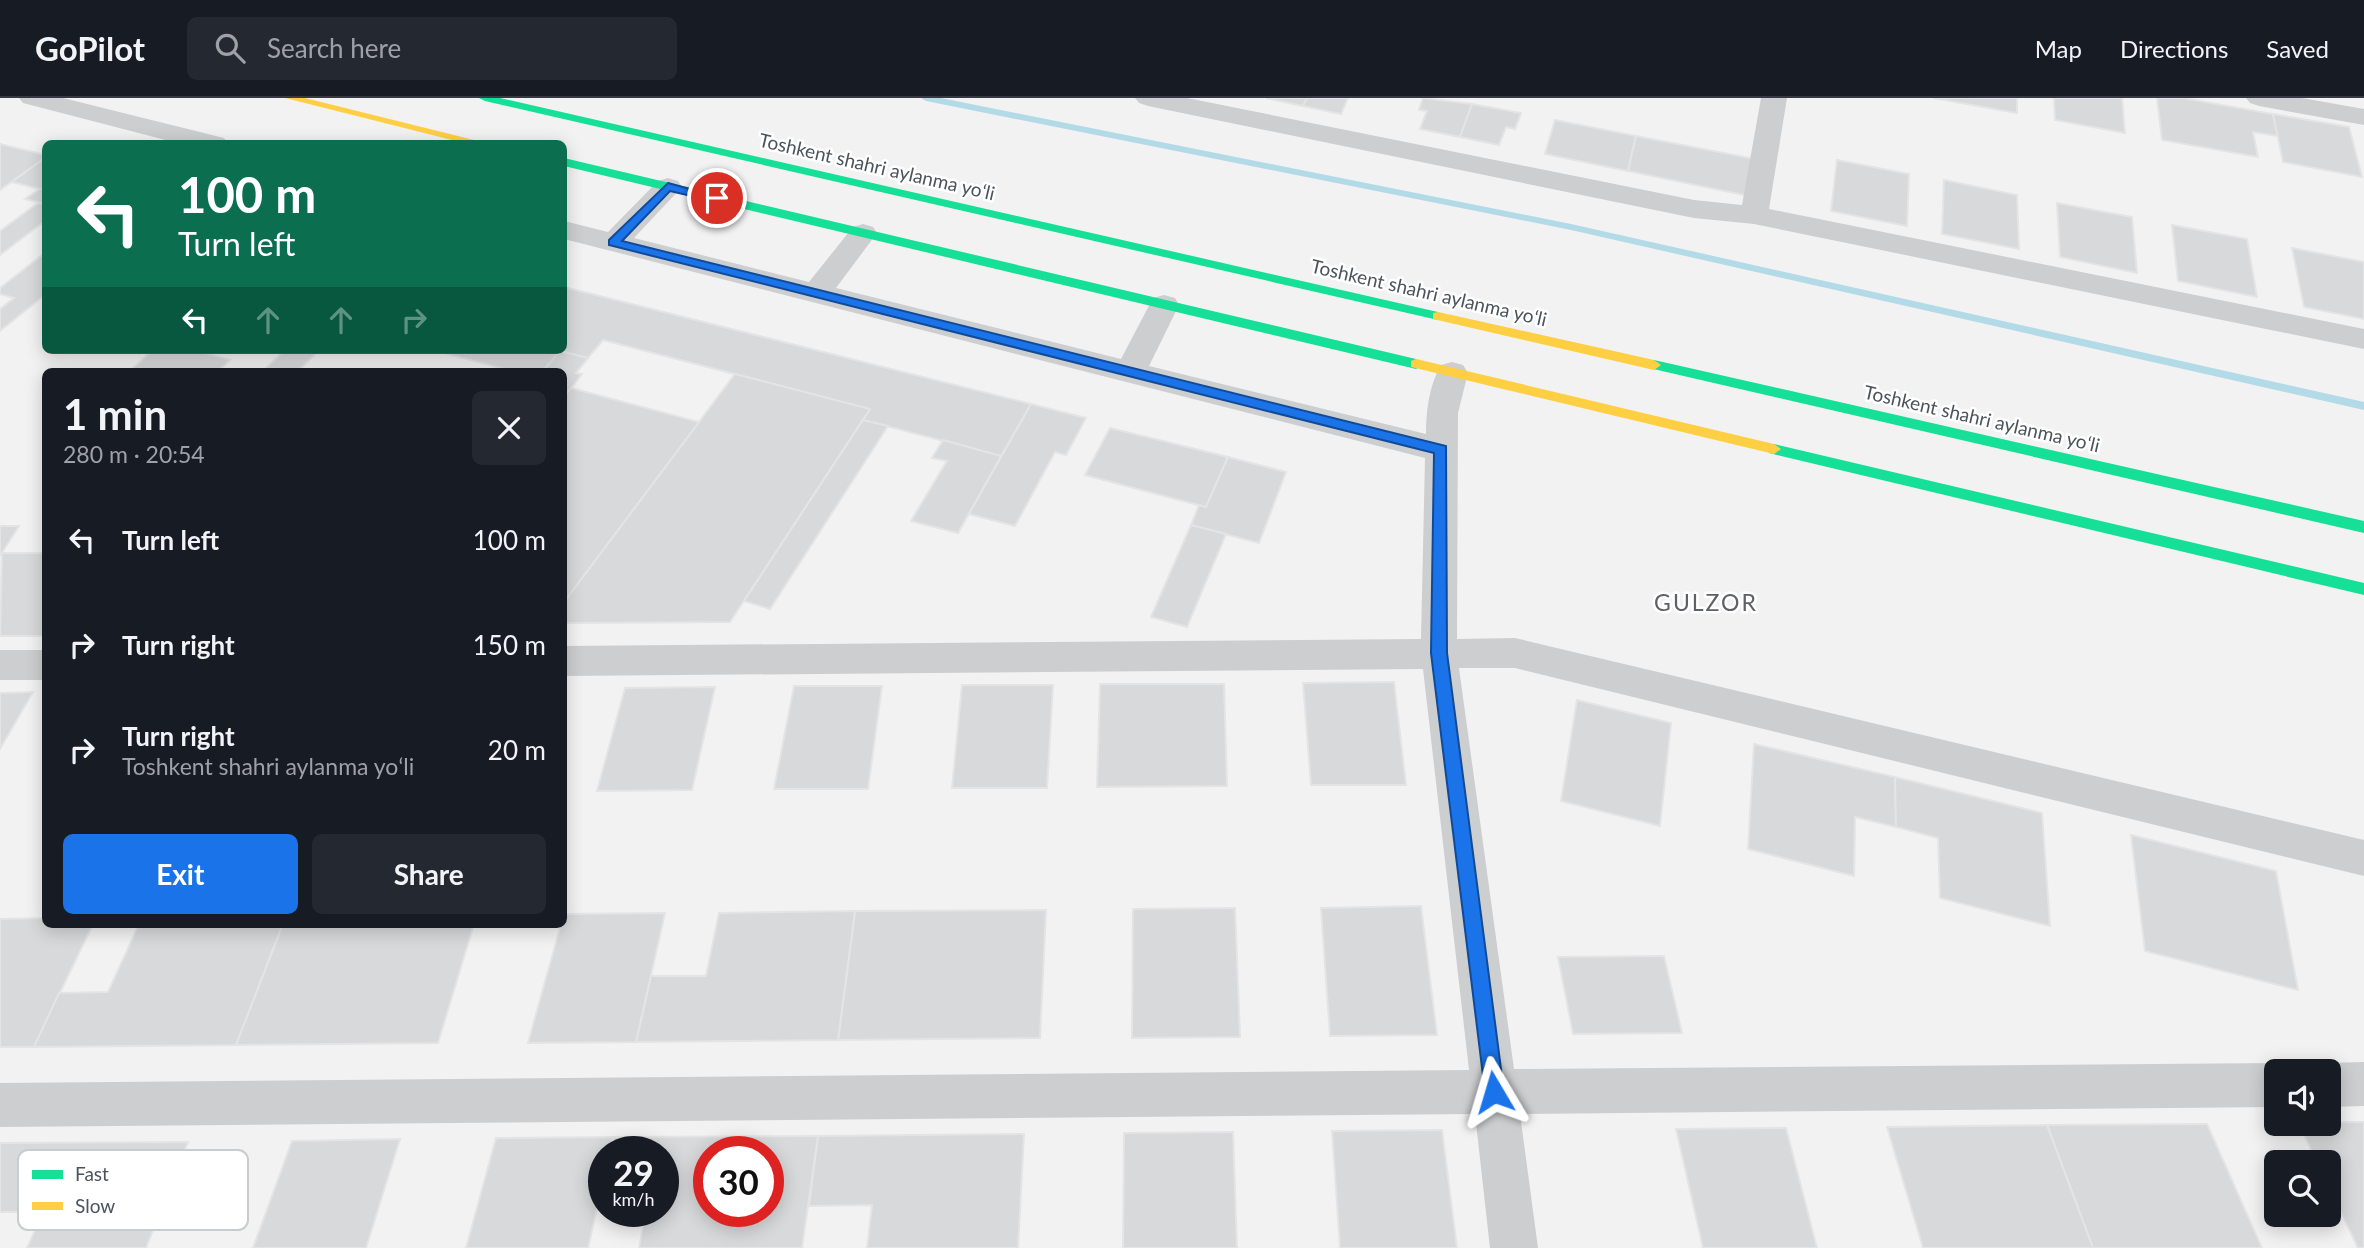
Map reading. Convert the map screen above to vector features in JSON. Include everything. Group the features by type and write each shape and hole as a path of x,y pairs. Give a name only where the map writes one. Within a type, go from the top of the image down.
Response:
{"highway":[{"path":"291,98 468,140"},
{"name":"Toshkent shahri aylanma yoʻli","path":"486,98 2364,527"},
{"path":"567,163 2364,589"}],"street":[{"path":"32,98 199,140"},
{"path":"1148,98 1694,209 1754,215 2364,339"},
{"path":"1754,215 1774,98"},
{"path":"2259,98 2364,117"},
{"path":"613,243 668,187"},
{"path":"567,231 1441,450"},
{"path":"816,293 863,233"},
{"path":"1130,372 1164,305"},
{"path":"1452,373 1442,413 1439,653 1514,1248"},
{"path":"567,661 1515,653 2364,858"},
{"path":"0,665 42,665"},
{"path":"2341,1085 2364,1084"},
{"path":"0,1105 2264,1085"}],"building":[{"path":"1266,98 1307,98 1303,106"},
{"path":"1307,98 1348,98 1341,114 1303,106"},
{"path":"1423,98 1472,104 1460,137 1420,129 1427,111 1419,110"},
{"path":"1933,98 2017,98 2017,113"},
{"path":"2054,98 2122,98 2125,133 2055,120"},
{"path":"2157,98 2183,98 2273,114 2278,136 2253,132 2258,157 2162,140"},
{"path":"1472,104 1521,113 1515,129 1506,127 1499,145 1460,137"},
{"path":"2273,114 2349,127 2362,177 2283,162"},
{"path":"1555,120 1636,136 1628,171 1545,154"},
{"path":"1636,136 1755,159 1749,196 1628,171"},
{"path":"0,144 42,154 42,160 0,190"},
{"path":"42,160 42,203 25,199 40,189 12,182"},
{"path":"1837,160 1909,174 1907,226 1831,211"},
{"path":"1944,180 2017,195 2019,249 1942,234"},
{"path":"38,203 42,204 42,223 0,255 0,231"},
{"path":"2057,203 2132,217 2137,273 2060,257"},
{"path":"2172,225 2247,239 2257,297 2178,281"},
{"path":"2292,248 2364,262 2364,319 2304,307"},
{"path":"42,255 42,297 0,331 0,309 14,298 0,294 0,288"},
{"path":"567,288 1031,404 1001,456 863,420 870,409 603,340 588,358 567,353"},
{"path":"567,353 588,358 576,373 582,374 567,393 567,368 546,368 557,354"},
{"path":"149,354 208,354 230,360 221,368 133,368"},
{"path":"281,354 315,354 301,368 266,368"},
{"path":"448,354 557,354 546,368 501,368"},
{"path":"735,374 870,409 730,622 567,623 567,598"},
{"path":"571,388 699,422 567,598 567,393"},
{"path":"1031,404 1086,418 1066,455 1055,452 1015,526 969,514"},
{"path":"863,420 888,426 770,609 744,601"},
{"path":"1110,428 1228,457 1206,507 1085,475"},
{"path":"943,440 1001,456 958,533 911,521 947,461 932,458"},
{"path":"1228,457 1286,472 1259,543 1191,525 1199,505 1206,507"},
{"path":"1191,525 1226,534 1187,627 1151,617"},
{"path":"0,526 19,526 0,556"},
{"path":"2,553 42,553 42,636 0,636"},
{"path":"1394,682 1406,785 1311,785 1303,683"},
{"path":"1100,684 1224,684 1227,786 1097,787"},
{"path":"962,685 1053,685 1047,788 952,788"},
{"path":"794,686 882,686 868,789 774,789"},
{"path":"715,687 692,790 597,791 625,688"},
{"path":"33,692 0,749 0,693"},
{"path":"1577,700 1671,723 1660,826 1561,801"},
{"path":"1754,744 1895,777 1896,827 1855,817 1854,876 1748,849"},
{"path":"1895,777 2042,813 2050,926 1940,898 1938,838 1896,827"},
{"path":"2131,835 2276,871 2298,990 2145,951"},
{"path":"1421,906 1437,1035 1330,1036 1321,908"},
{"path":"1235,908 1240,1037 1132,1038 1133,909"},
{"path":"1046,910 1040,1038 838,1040 855,911"},
{"path":"855,911 838,1040 636,1042 651,976 706,976 719,913"},
{"path":"665,913 636,1042 528,1043 560,928 567,928 567,914"},
{"path":"42,918 42,928 91,928 34,1047 0,1047 0,919"},
{"path":"137,928 281,928 236,1045 34,1047 59,993 108,992"},
{"path":"281,928 473,928 438,1043 236,1045"},
{"path":"1664,956 1682,1033 1573,1034 1558,957"},
{"path":"2341,1122 2364,1122 2364,1248 2358,1248 2341,1212 2341,1150 2311,1150 2305,1136 2341,1136"},
{"path":"2207,1124 2262,1248 2093,1248 2047,1125"},
{"path":"2047,1125 2093,1248 1923,1248 1887,1127"},
{"path":"1786,1128 1817,1248 1703,1248 1676,1129"},
{"path":"1442,1130 1457,1248 1340,1248 1332,1131"},
{"path":"1233,1132 1237,1248 1123,1248 1124,1133"},
{"path":"1024,1134 1018,1248 867,1248 872,1205 809,1206 818,1136"},
{"path":"784,1136 818,1136 802,1248 639,1248 643,1227 679,1227 679,1137 693,1137 693,1227 784,1227"},
{"path":"588,1137 588,1227 593,1227 588,1248 466,1248 496,1138"},
{"path":"400,1139 366,1248 253,1248 292,1141"},
{"path":"188,1142 185,1150 18,1150 18,1212 0,1212 0,1143"},
{"path":"35,1230 153,1230 146,1248 27,1248"}],"waterway":[{"path":"926,98 1571,227 2364,406"}],"traffic: fast":[{"path":"485,98 1438,316"},
{"path":"567,163 1416,364"},
{"path":"1654,365 2364,527"},
{"path":"1774,449 2364,589"}],"traffic: slow":[{"path":"291,98 468,140"},
{"path":"1438,316 1654,365"},
{"path":"1416,364 1774,449"}],"district":[{"name":"GULZOR","path":"1706,602"}],"route":[{"path":"717,198 668,187 613,243 1441,450 1439,653 1494,1092"}]}
